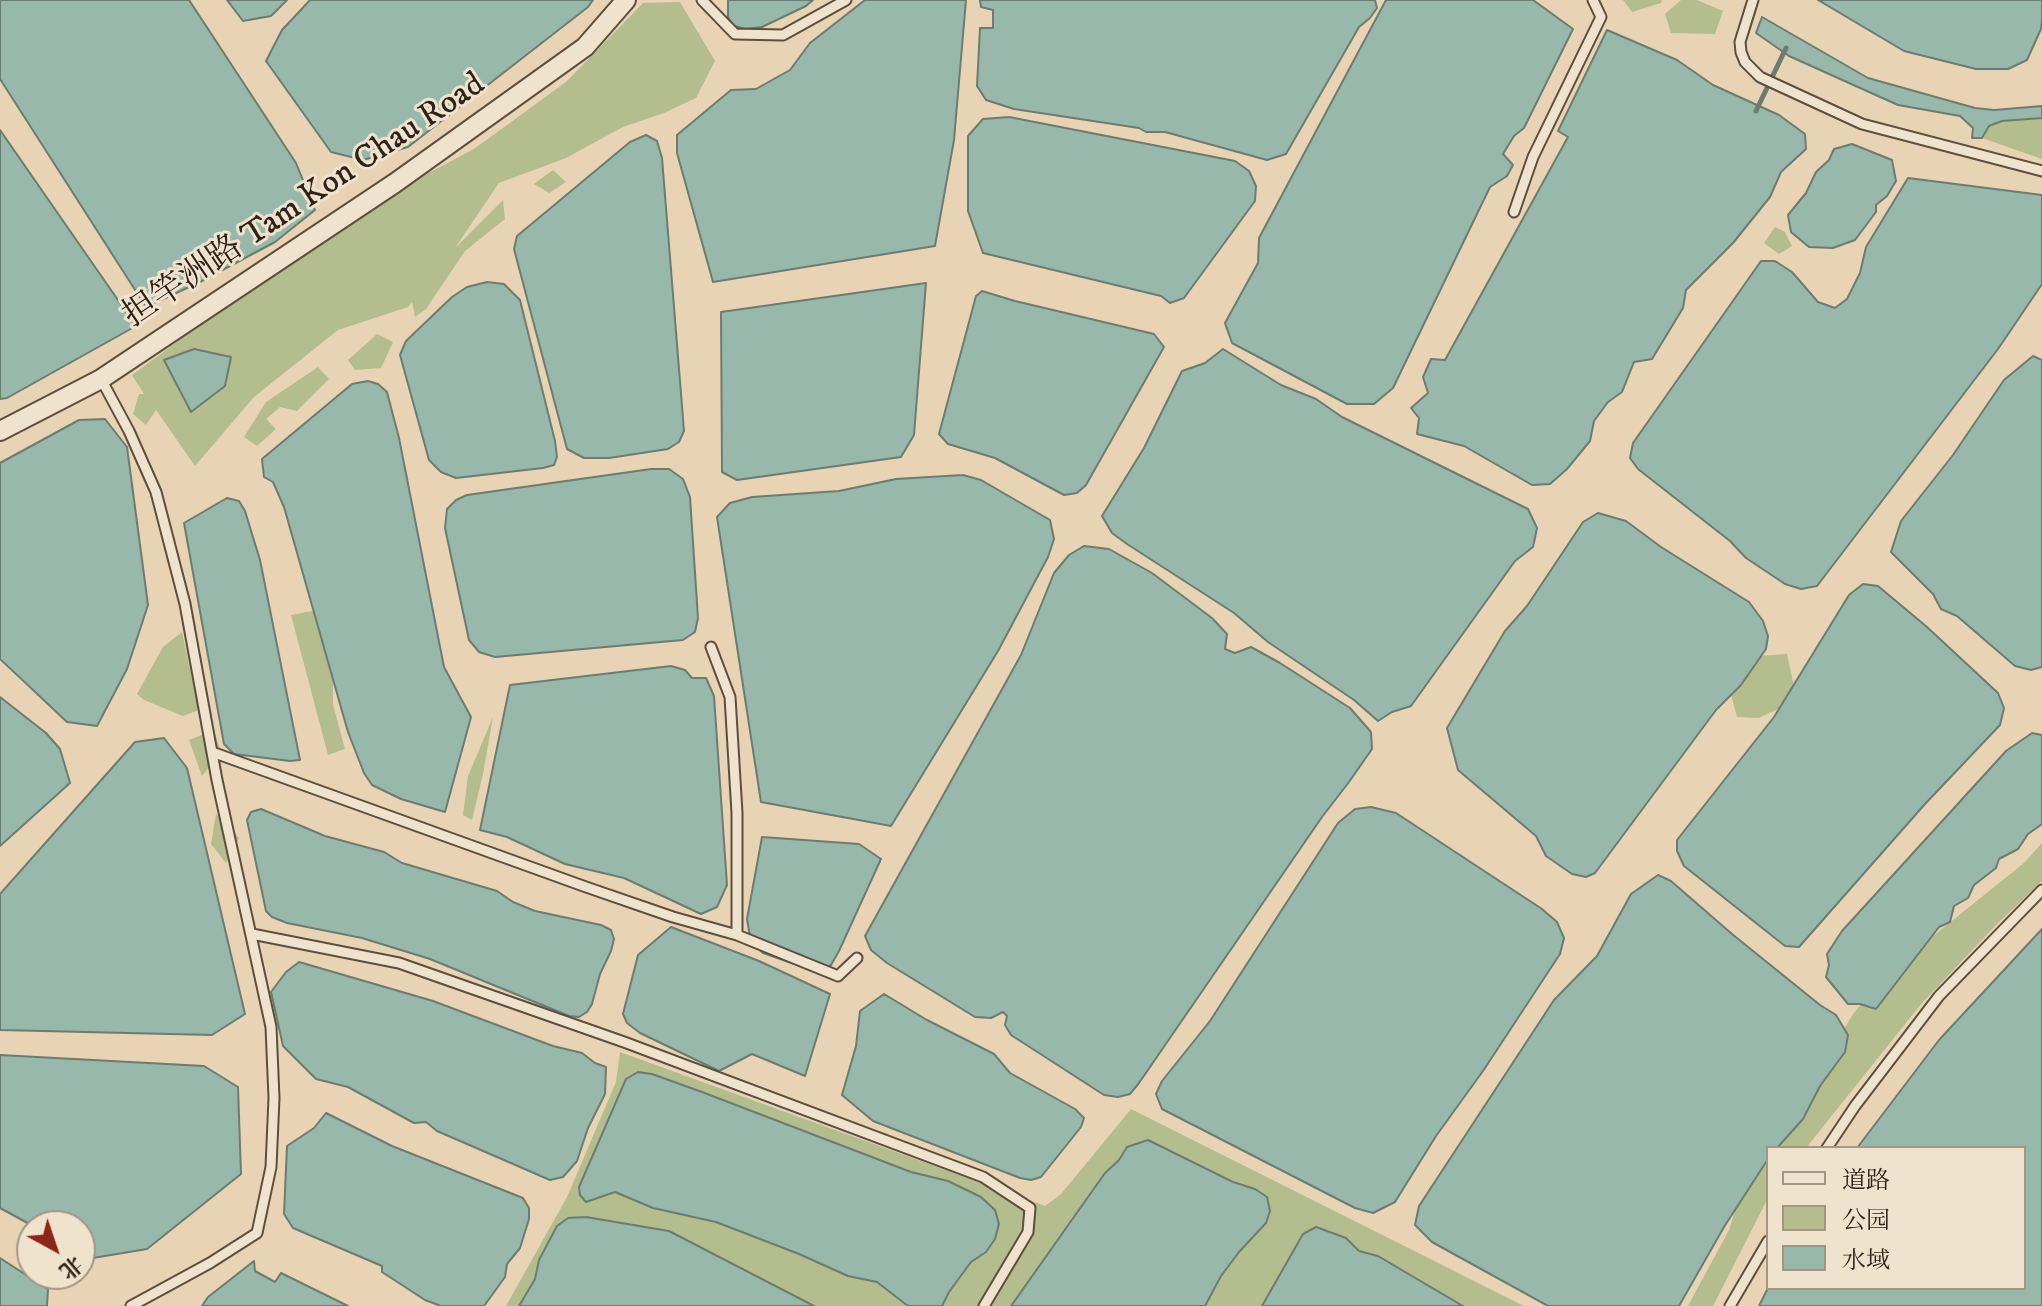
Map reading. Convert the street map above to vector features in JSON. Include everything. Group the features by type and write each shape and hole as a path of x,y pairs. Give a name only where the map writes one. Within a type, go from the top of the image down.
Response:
{"street":[{"name":"担竿洲路 Tam Kon Chau Road","path":"0,431 101,379 395,183 560,65 597,35 626,0"}],"lane":[{"path":"702,0 735,34 783,35 846,0"},
{"path":"1514,212 1533,157 1601,17 1593,0"},
{"path":"1753,0 1740,42 1745,62 1760,77 1862,124 2042,171"},
{"path":"101,379 129,431 156,492 185,604 212,752 271,1027 274,1098 271,1167 257,1233 131,1306"},
{"path":"711,647 730,697 737,813 737,935"},
{"path":"212,752 629,902 737,935 838,976 857,958"},
{"path":"1828,1146 1939,996 2042,890"},
{"path":"252,934 399,963 624,1042 983,1177 1030,1208 1028,1232 984,1306"},
{"path":"1730,1306 1766,1244"}],"green space":[{"path":"1623,0 1662,0 1661,3 1632,12"},
{"path":"1681,0 1697,0 1723,11 1715,34 1671,33 1665,14"},
{"path":"680,2 715,61 696,98 623,127 566,158 499,183 455,248 503,200 505,219 465,251 426,309 415,317 412,302 408,307 338,330 254,397 195,466 156,410 146,425 133,414 139,394 144,394 132,375 349,226 348,220 366,208 371,211 421,177 474,149 566,82 643,3"},
{"path":"2042,118 2042,159 1982,138 1989,126 2002,121"},
{"path":"553,170 566,182 549,193 534,184"},
{"path":"1775,227 1785,232 1792,246 1779,254 1764,243"},
{"path":"377,334 393,342 381,368 355,370 348,360"},
{"path":"318,367 329,379 297,411 280,407 266,419 276,429 257,446 244,437 266,402"},
{"path":"318,610 333,674 333,705 345,749 328,755 291,615"},
{"path":"182,632 199,710 183,716 137,694 163,647"},
{"path":"1787,654 1797,700 1759,718 1737,717 1728,683 1742,657"},
{"path":"493,717 472,820 463,815 468,776"},
{"path":"214,730 221,752 202,776 189,740"},
{"path":"216,814 239,838 226,863 211,844"},
{"path":"2042,843 2042,881 1922,1003 1808,1146 1766,1146 1766,1202 1713,1306 1688,1306 1729,1230 1749,1166 1833,1048 1853,1014 1887,973 2024,863"},
{"path":"620,1052 1045,1206 1061,1194 1131,1109 1524,1306 506,1306 567,1197 616,1082"}],"water":[{"path":"0,0 189,0 296,163 315,210 275,242 146,307 0,79"},
{"path":"227,0 287,0 271,16 243,21"},
{"path":"310,0 593,0 408,147 363,160 331,152 266,61 282,30"},
{"path":"728,0 813,0 762,27 745,29 732,25 728,17"},
{"path":"865,0 966,0 954,140 935,246 713,282 677,153 677,135 731,90 756,89 790,70 810,43"},
{"path":"980,0 1375,0 1377,8 1359,27 1286,154 1267,160 1165,132 1146,132 1139,128 1014,109 986,100 977,86 980,28 993,28 993,10 981,7"},
{"path":"1386,0 1533,0 1573,29 1524,128 1514,136 1503,154 1513,165 1507,176 1490,187 1393,388 1374,404 1347,404 1232,343 1225,323 1258,263 1259,238"},
{"path":"1818,0 2042,0 2042,20 2027,60 2008,69 1976,69 1904,51"},
{"path":"1762,17 1868,78 1975,108 1994,110 2042,106 2042,118 2002,121 1989,126 1982,138 1972,138 1973,128 1960,116 1898,105 1789,56 1756,33"},
{"path":"1607,30 1677,60 1713,85 1779,115 1805,134 1806,149 1781,172 1770,197 1733,243 1686,290 1683,308 1652,359 1634,362 1622,392 1608,402 1594,421 1590,441 1550,484 1532,485 1464,446 1417,434 1419,418 1411,408 1428,393 1423,377 1431,359 1445,360 1568,137 1558,131"},
{"path":"1009,117 1235,161 1249,171 1256,186 1255,201 1184,298 1170,303 1161,296 983,253 968,211 968,136 983,119"},
{"path":"0,130 136,326 7,398 0,399"},
{"path":"646,135 657,141 662,158 684,431 679,442 668,449 609,458 584,458 567,449 514,249 517,236 630,142"},
{"path":"1852,144 1892,160 1896,181 1887,196 1876,205 1876,212 1855,240 1833,248 1809,247 1791,232 1788,215 1834,149"},
{"path":"1908,178 2042,195 2042,284 1998,349 1817,586 1801,589 1785,584 1746,558 1730,541 1638,469 1630,458 1633,443 1761,261 1775,261 1792,272 1818,302 1835,308 1847,299 1860,273 1866,247"},
{"path":"487,282 504,284 520,300 557,457 554,465 543,468 456,478 441,472 429,460 400,355 406,341 452,297 467,287"},
{"path":"926,283 914,435 901,457 737,480 722,472 721,312"},
{"path":"982,291 1154,334 1164,347 1086,485 1077,493 1064,495 995,458 948,444 939,434 976,296"},
{"path":"194,349 231,357 225,386 191,412 164,360"},
{"path":"1223,349 1281,385 1316,399 1342,417 1528,509 1537,528 1533,547 1515,561 1411,706 1392,712 1378,721 1354,700 1268,642 1234,613 1112,533 1102,516 1144,448 1182,371 1205,363"},
{"path":"2033,356 2042,360 2042,667 2031,670 2015,666 1957,616 1941,609 1933,594 1891,552 1901,521 1953,455 2004,380"},
{"path":"368,381 378,384 387,392 399,438 444,667 471,717 445,812 401,799 372,785 364,773 348,732 284,507 273,482 264,477 262,459 352,384"},
{"path":"105,419 127,447 148,605 127,669 97,726 67,722 0,659 0,463 79,420"},
{"path":"669,469 683,479 690,497 698,618 695,632 683,640 495,657 479,652 469,640 445,528 447,509 467,495"},
{"path":"963,475 981,480 1050,520 1054,539 1048,557 998,651 891,826 761,802 717,517 730,503 752,497 839,491 896,479"},
{"path":"227,498 239,501 245,511 260,560 300,760 234,754 224,744 184,523"},
{"path":"1598,513 1626,521 1661,547 1749,602 1763,621 1768,636 1766,649 1741,685 1716,710 1595,873 1586,877 1572,874 1546,856 1536,836 1458,770 1447,728 1505,631 1527,606 1583,522"},
{"path":"1084,546 1109,549 1152,573 1212,618 1227,634 1225,649 1235,653 1251,647 1280,663 1350,708 1371,732 1372,749 1139,1083 1130,1094 1118,1097 1104,1095 1011,1035 1005,1025 1007,1016 1003,1012 991,1018 975,1017 887,963 871,950 865,936 1021,655 1054,573 1069,555"},
{"path":"1863,584 1878,586 1927,627 1998,693 2004,708 2000,725 1925,804 1799,947 1785,946 1684,866 1677,851 1677,840 1774,717 1849,595"},
{"path":"671,666 685,670 692,678 706,678 714,696 727,885 717,907 701,914 624,878 565,864 507,837 480,830 510,685"},
{"path":"0,697 46,733 60,749 70,783 0,846"},
{"path":"2032,733 2042,735 2042,824 2028,834 2018,849 1999,859 1996,868 1974,885 1968,898 1954,906 1950,922 1939,927 1876,1009 1848,1004 1826,977 1829,965 1827,954 1842,931 2006,751"},
{"path":"164,738 187,768 245,1014 212,1035 0,1030 0,894 135,742"},
{"path":"1371,807 1396,813 1542,909 1557,922 1564,938 1560,954 1436,1136 1395,1202 1373,1213 1355,1208 1162,1109 1156,1094 1162,1081 1210,1021 1338,823 1355,809"},
{"path":"261,809 325,836 384,852 402,863 497,891 535,911 601,925 611,930 614,939 611,951 600,974 592,1004 579,1017 569,1016 430,959 362,938 287,923 272,917 266,911 247,820 251,812"},
{"path":"762,837 859,844 881,859 839,951 831,965 818,972 763,953 751,942 747,919"},
{"path":"1658,875 1671,881 1732,934 1836,1015 1848,1035 1845,1052 1820,1086 1803,1119 1779,1146 1766,1146 1766,1162 1679,1306 1548,1306 1432,1242 1415,1225 1419,1206 1554,1000 1597,956 1631,894"},
{"path":"671,927 759,961 830,994 805,1076 752,1054 719,1071 640,1033 627,1023 623,1014 638,955"},
{"path":"2042,929 2042,1306 1759,1306 1767,1290 2026,1290 2026,1146 1859,1146 1939,1040"},
{"path":"299,962 433,1001 553,1046 582,1053 606,1067 605,1094 588,1128 577,1161 563,1177 550,1180 437,1131 426,1122 414,1123 348,1087 316,1079 283,1046 271,992 286,972"},
{"path":"884,994 994,1054 1010,1073 1075,1109 1084,1118 1081,1127 1041,1177 1031,1180 1020,1178 873,1121 842,1095 856,1046 860,1011"},
{"path":"0,1055 204,1066 238,1087 241,1174 147,1249 96,1258 96,1210 16,1210 16,1217 0,1208"},
{"path":"638,1072 702,1092 911,1172 948,1181 981,1197 995,1210 999,1224 995,1239 986,1252 971,1262 942,1306 908,1306 877,1282 848,1276 716,1222 653,1208 615,1192 586,1202 580,1195 579,1187 626,1079"},
{"path":"326,1113 392,1146 523,1198 529,1208 529,1219 520,1248 507,1264 505,1277 484,1306 441,1306 425,1300 382,1272 382,1266 293,1228 284,1214 287,1146 314,1128"},
{"path":"1148,1140 1267,1197 1270,1211 1266,1223 1221,1276 1205,1306 1011,1306 1105,1173 1127,1147"},
{"path":"586,1217 669,1231 814,1306 519,1306 535,1279 539,1260 557,1226 568,1218"},
{"path":"1316,1227 1346,1238 1359,1251 1378,1256 1463,1306 1262,1306 1303,1234"},
{"path":"0,1258 16,1268 16,1290 48,1290 47,1306 0,1306"},
{"path":"254,1261 255,1271 275,1282 281,1273 348,1306 202,1306 208,1297"}],"waterway":[{"path":"1756,111 1786,48"}]}
